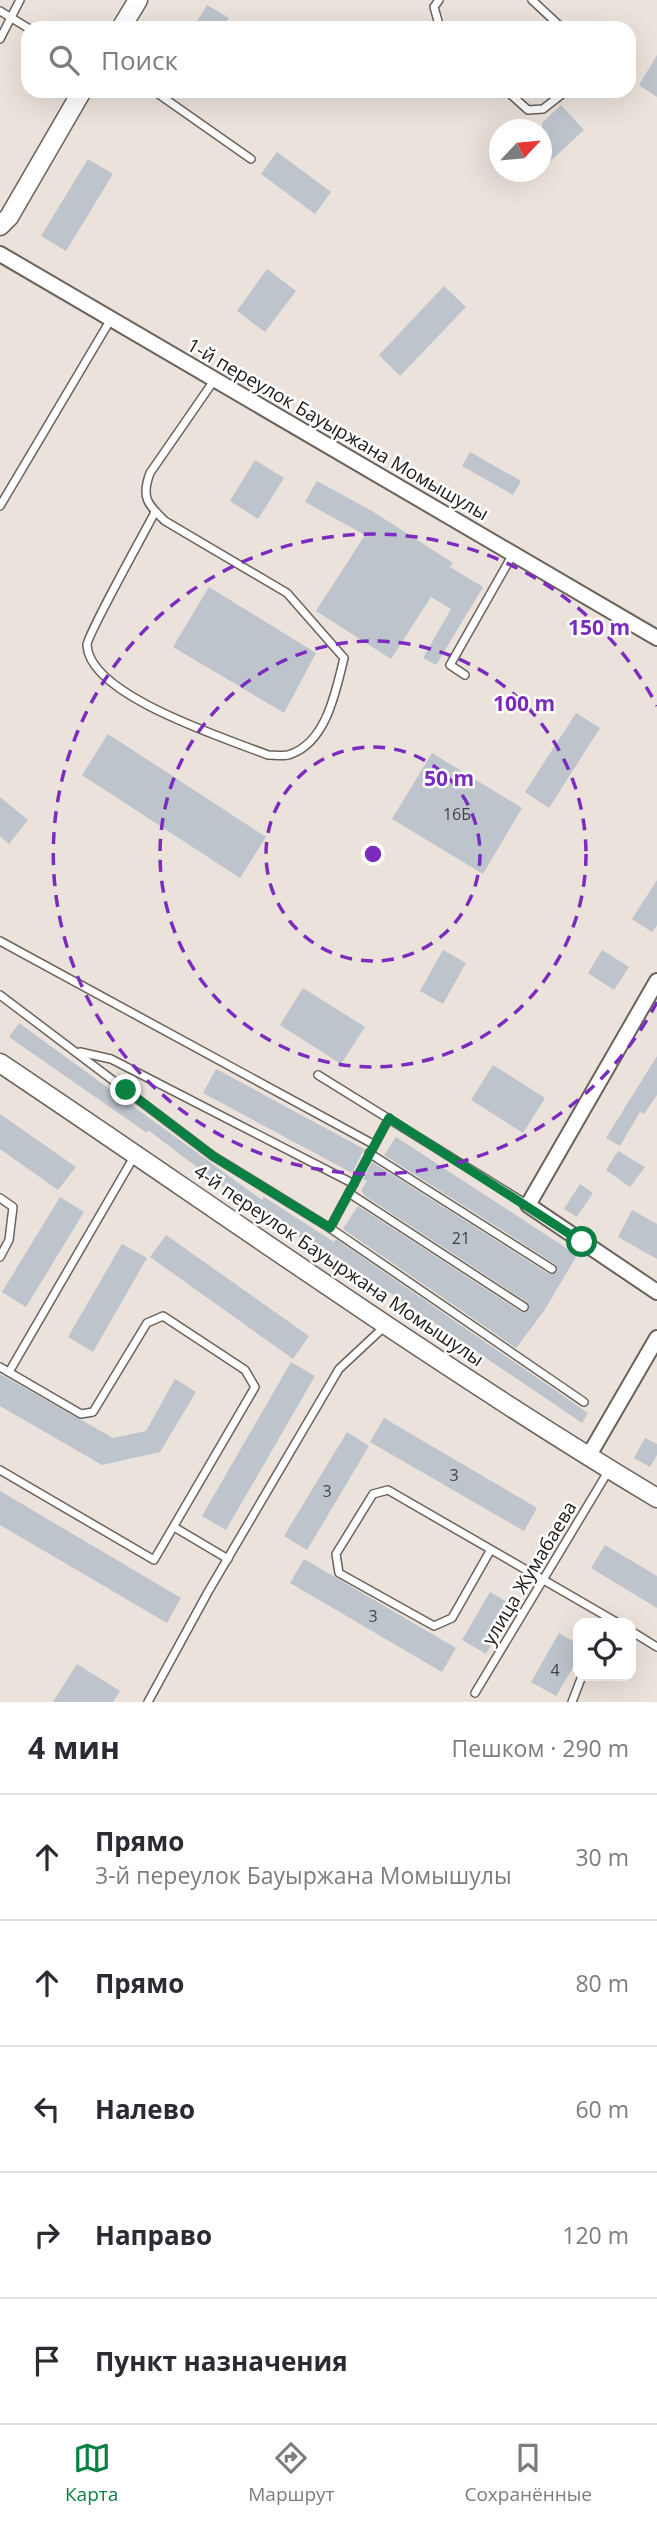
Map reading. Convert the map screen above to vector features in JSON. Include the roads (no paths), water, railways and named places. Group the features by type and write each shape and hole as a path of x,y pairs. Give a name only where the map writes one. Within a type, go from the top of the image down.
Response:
{"street":[{"path":"125,21 138,0"},
{"path":"0,226 9,217 78,98"},
{"name":"1-й переулок Бауыржана Момышулы","path":"0,254 657,638"},
{"path":"657,981 528,1205 657,1292"},
{"name":"4-й переулок Бауыржана Момышулы","path":"0,1063 387,1324 588,1457 657,1498"},
{"path":"588,1457 657,1338"}],"lane":[{"path":"0,39 20,0"},
{"path":"438,21 434,7 439,0"},
{"path":"532,0 554,21"},
{"path":"0,11 21,24"},
{"path":"164,98 251,159"},
{"path":"515,98 528,110 543,109 557,98"},
{"path":"0,506 111,319"},
{"path":"155,512 115,591 94,624 87,645 93,661 107,680 142,704 268,755 290,755 310,741 333,706 344,659 287,593 165,522 155,512 146,503 144,489 150,472 215,379"},
{"path":"465,675 450,665 513,554"},
{"path":"0,942 373,1144"},
{"path":"0,995 80,1052 213,1156 330,1228 584,1402"},
{"path":"80,1052 111,1059 354,1184"},
{"path":"318,1075 528,1205"},
{"path":"330,1228 389,1118"},
{"path":"369,1153 552,1269"},
{"path":"9,1372 136,1154"},
{"path":"349,1194 524,1307"},
{"path":"0,1198 13,1208 9,1240 0,1257"},
{"path":"0,1367 80,1414 93,1412 147,1323 163,1316 245,1370 255,1388 154,1560 0,1469"},
{"path":"148,1702 339,1368 387,1324"},
{"name":"улица Жумабаева","path":"475,1693 610,1469"},
{"path":"490,1551 452,1618 433,1626 339,1573 337,1554 373,1494 388,1490 606,1618"},
{"path":"174,1527 228,1559"},
{"path":"636,1634 657,1647"},
{"path":"572,1702 580,1681"}]}
